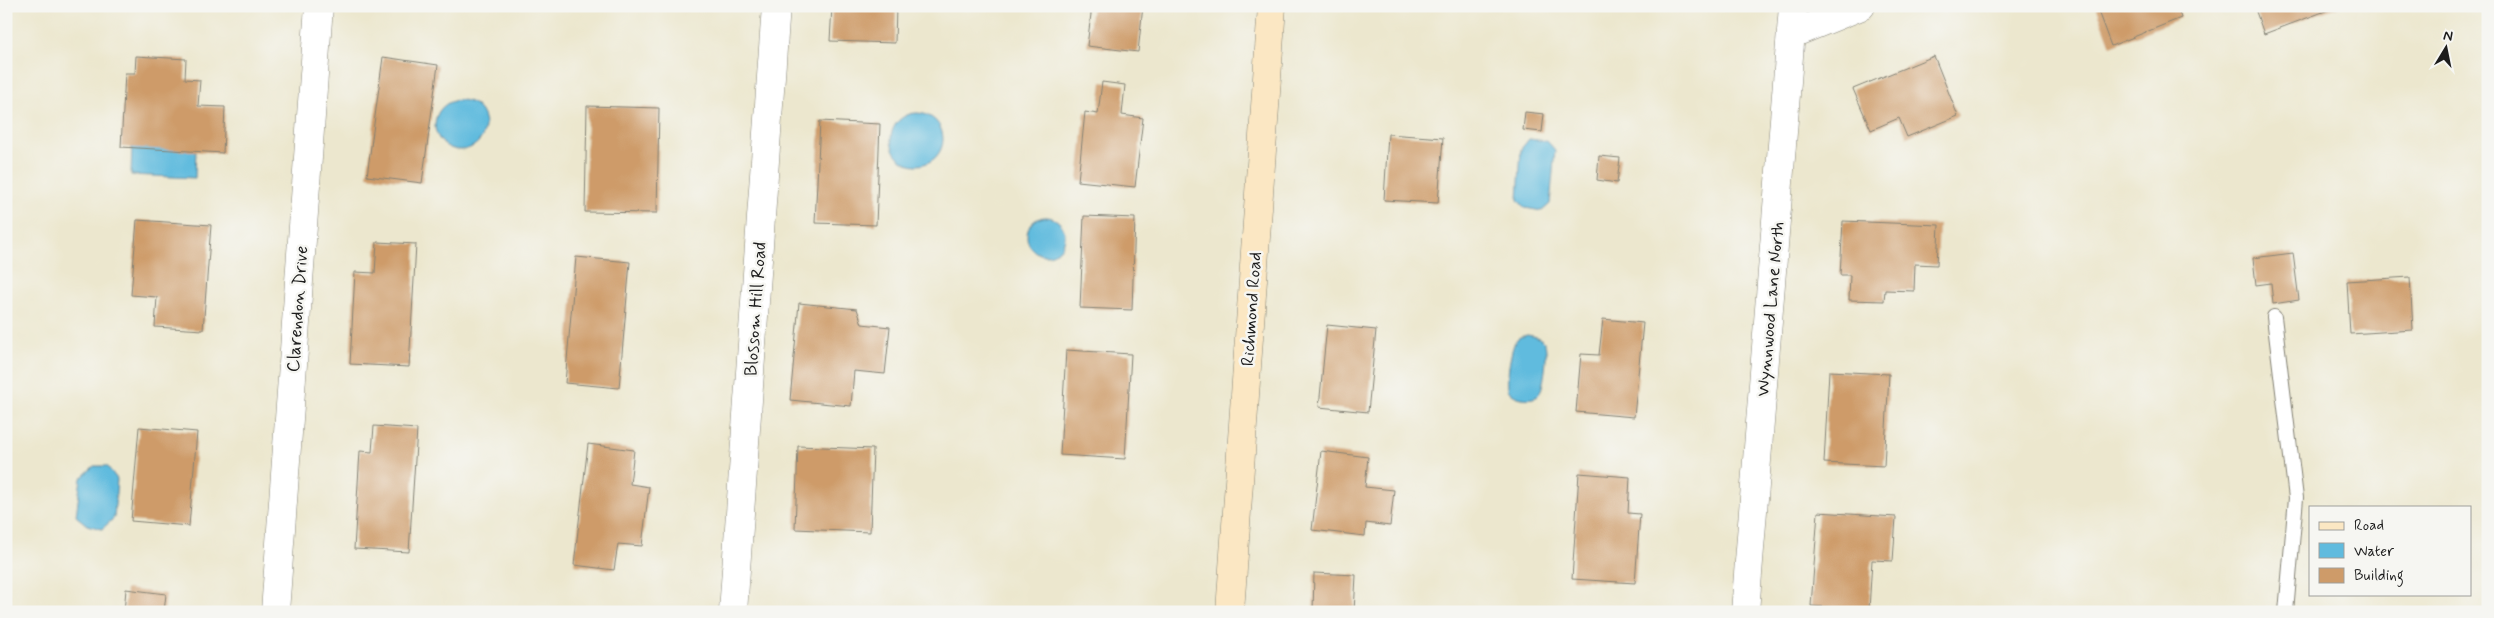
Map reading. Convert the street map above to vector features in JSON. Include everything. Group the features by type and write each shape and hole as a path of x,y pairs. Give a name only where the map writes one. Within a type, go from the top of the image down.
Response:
{"street":[{"name":"Clarendon Drive","path":"275,612 319,6"},
{"name":"Blossom Hill Road","path":"733,612 776,6"},
{"name":"Richmond Road","path":"1230,612 1272,6"},
{"name":"Wynnwood Lane North","path":"1745,612 1793,6"},
{"path":"1792,34 1861,6"}],"lane":[{"path":"2274,317 2296,498 2286,612"}],"water":[{"path":"455,100 465,100 478,107 485,120 485,130 478,143 465,150 455,150 446,146 439,139 435,130 435,120 439,111 446,104"},
{"path":"912,113 922,113 936,120 943,134 943,144 936,158 922,165 912,165 902,161 895,154 891,144 891,134 895,124 902,117"},
{"path":"1529,139 1547,141 1555,150 1550,204 1542,211 1525,208 1518,200 1521,149"},
{"path":"132,145 196,148 195,178 131,175"},
{"path":"1046,217 1060,222 1065,236 1060,250 1046,255 1032,250 1027,236 1032,222"},
{"path":"1527,335 1542,340 1546,352 1543,384 1539,394 1534,398 1515,396 1509,391 1508,387 1509,365 1515,342 1518,338"},
{"path":"94,466 107,466 117,479 114,518 102,529 87,525 76,516 81,478"}],"building":[{"path":"832,6 896,6 895,43 830,41"},
{"path":"1092,6 1143,6 1138,52 1087,46"},
{"path":"2096,6 2177,6 2181,18 2111,46"},
{"path":"2254,6 2339,6 2264,34"},
{"path":"136,56 186,59 185,79 200,80 198,106 225,107 223,153 121,147 125,73 135,73"},
{"path":"1934,56 1958,116 1907,137 1899,118 1871,130 1853,89"},
{"path":"383,57 438,65 422,183 367,176"},
{"path":"1102,82 1125,85 1122,115 1143,118 1135,187 1078,181 1085,112 1098,114"},
{"path":"587,106 659,108 657,213 585,212"},
{"path":"1525,112 1544,114 1542,132 1523,130"},
{"path":"820,121 880,124 876,225 815,223"},
{"path":"1388,134 1443,138 1438,203 1384,200"},
{"path":"1599,156 1620,158 1617,183 1597,180"},
{"path":"1084,216 1135,218 1132,310 1080,308"},
{"path":"137,220 211,225 203,330 155,327 157,297 131,295"},
{"path":"1843,221 1939,225 1937,265 1915,264 1914,291 1885,290 1884,301 1849,300 1850,275 1840,275"},
{"path":"377,242 416,244 409,367 350,364 355,272 375,273"},
{"path":"2293,253 2299,300 2273,304 2271,283 2256,285 2253,258"},
{"path":"576,257 630,262 619,388 565,383"},
{"path":"2410,277 2413,330 2350,334 2347,281"},
{"path":"799,303 857,309 862,324 890,327 885,374 854,371 851,406 790,400"},
{"path":"1603,319 1643,323 1634,417 1576,412 1581,354 1599,355"},
{"path":"1327,325 1376,330 1368,412 1319,407"},
{"path":"1066,350 1131,354 1125,459 1060,455"},
{"path":"1829,371 1889,374 1884,466 1824,463"},
{"path":"374,426 417,429 409,552 354,549 360,451 372,452"},
{"path":"139,427 197,432 189,526 131,521"},
{"path":"588,444 634,450 630,484 649,487 642,546 618,544 614,570 574,565"},
{"path":"798,446 873,449 870,532 795,529"},
{"path":"1321,451 1368,457 1365,487 1394,490 1390,526 1366,523 1365,536 1312,530"},
{"path":"1579,473 1630,477 1628,513 1640,514 1635,583 1572,579"},
{"path":"1818,512 1896,517 1893,561 1872,560 1869,610 1811,606"},
{"path":"1314,573 1356,575 1354,612 1313,612"},
{"path":"126,589 166,594 164,612 124,612"}]}
